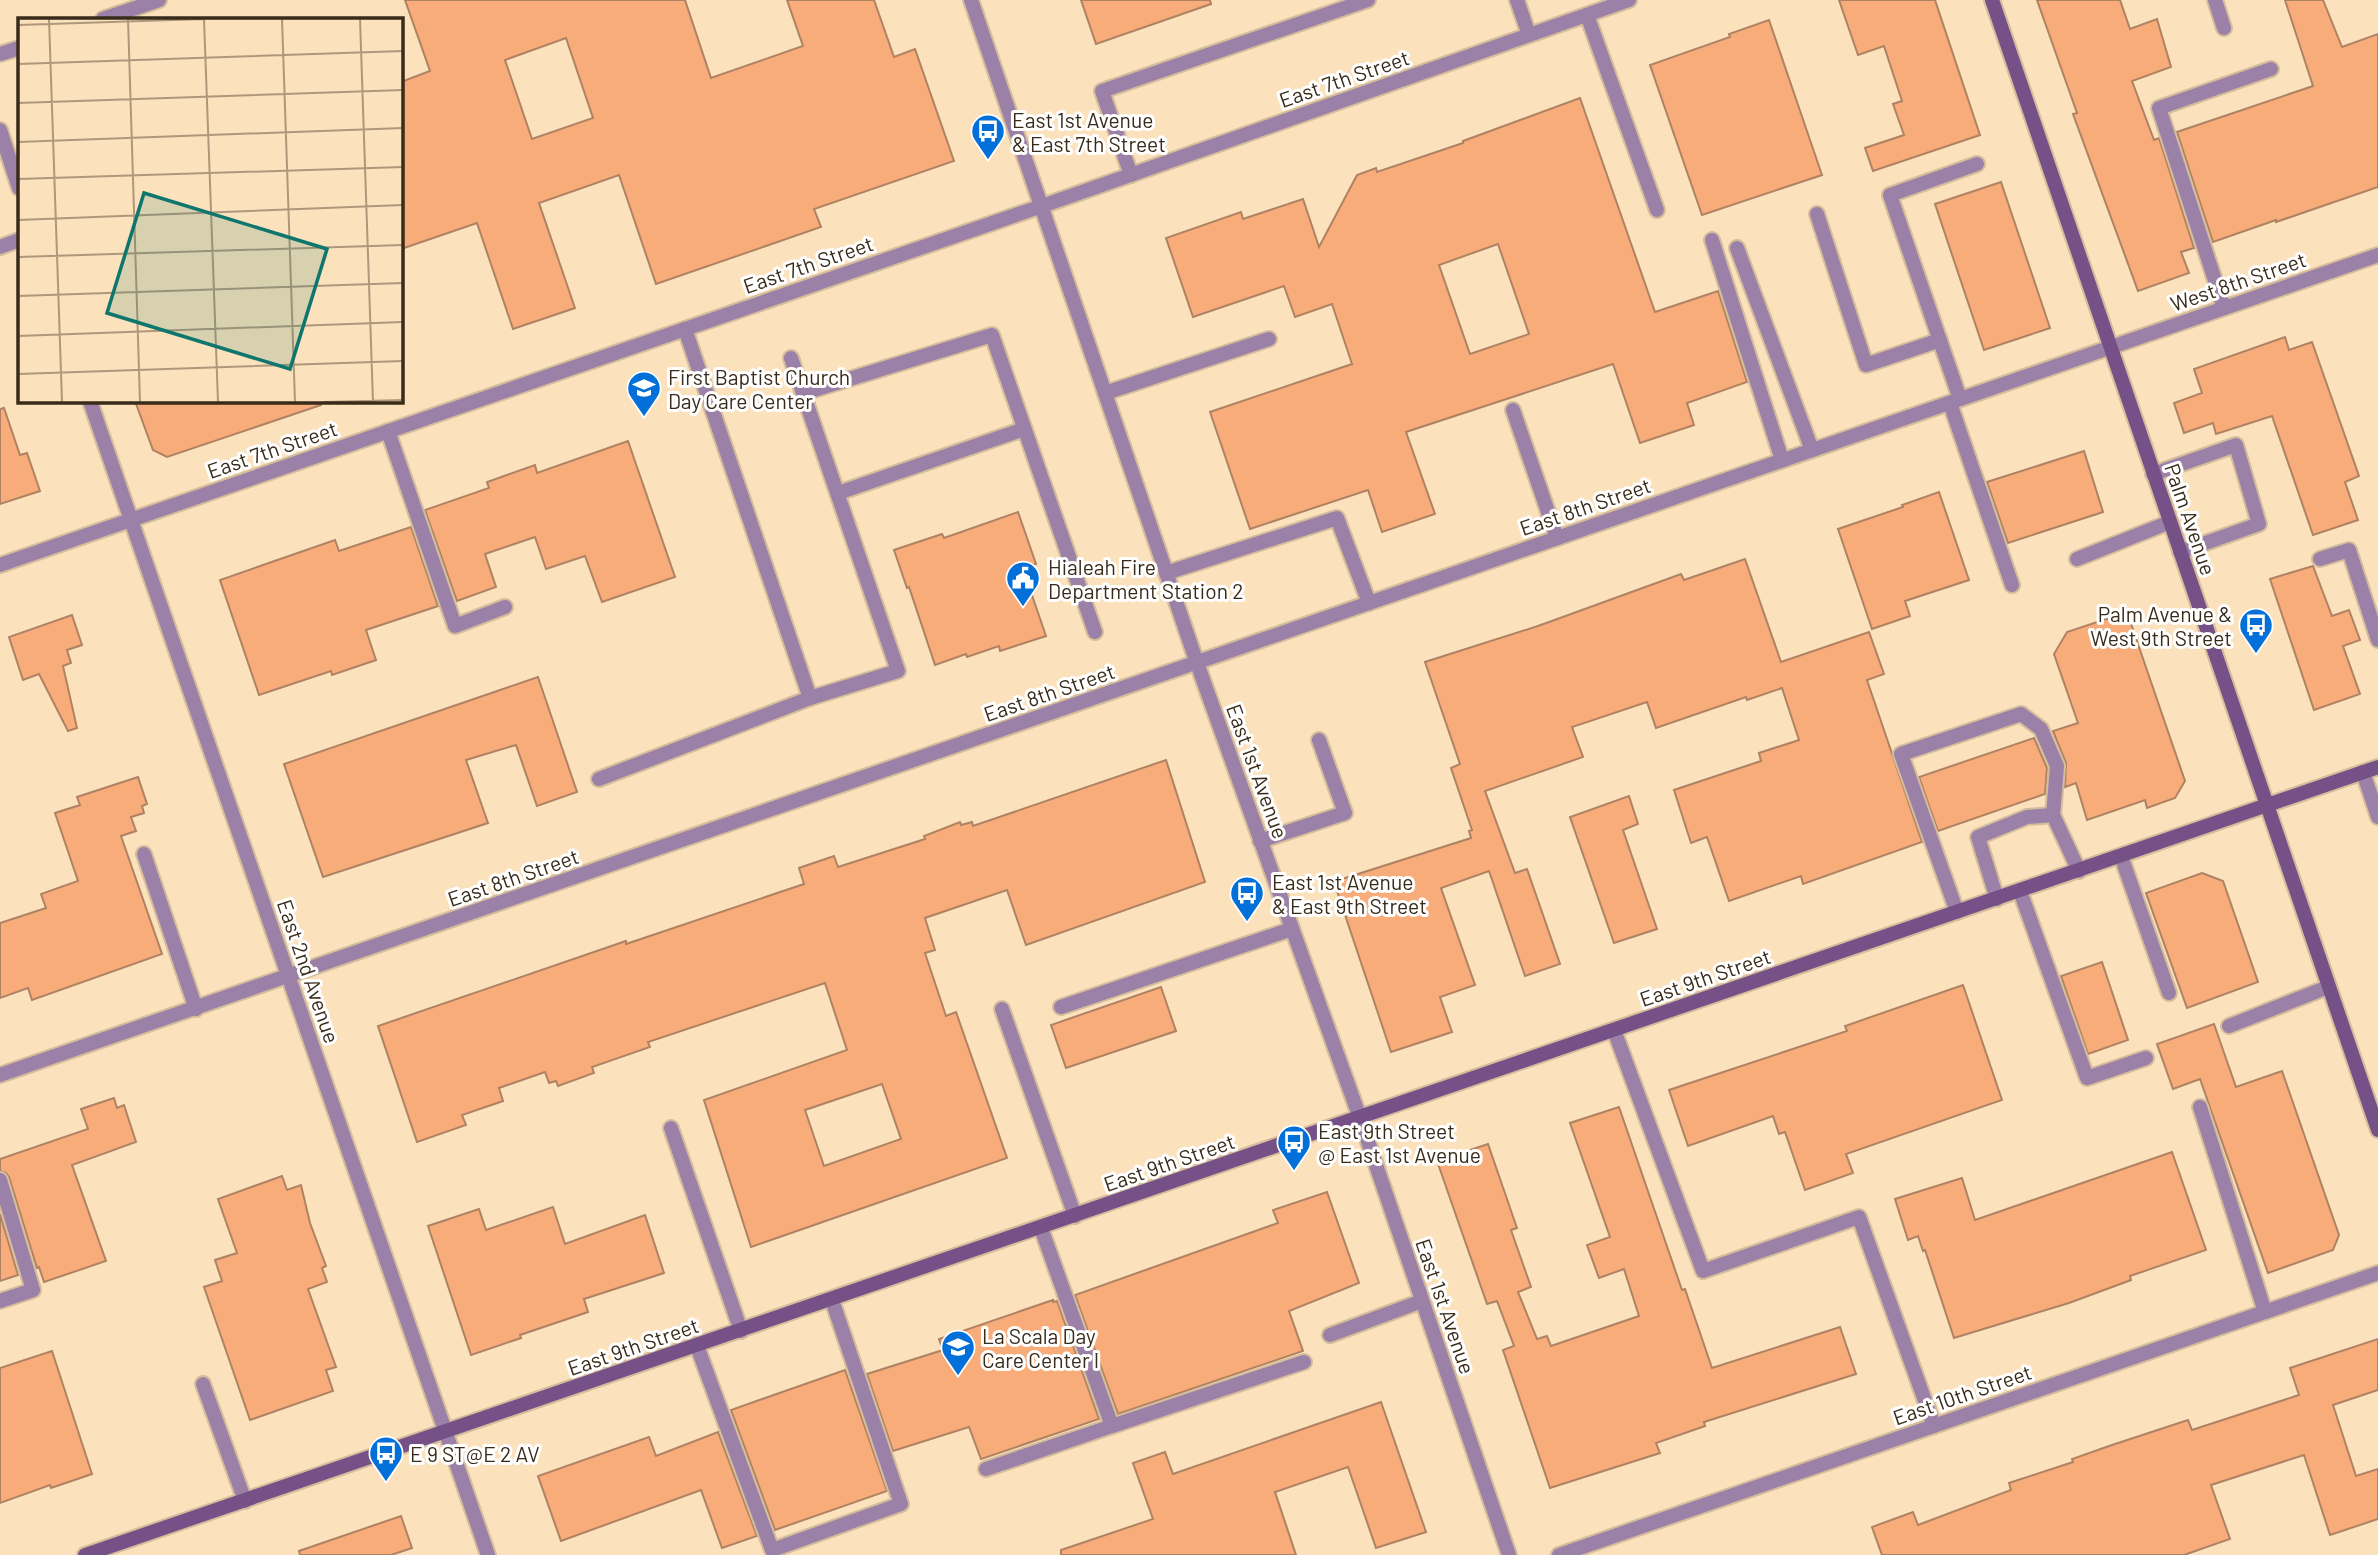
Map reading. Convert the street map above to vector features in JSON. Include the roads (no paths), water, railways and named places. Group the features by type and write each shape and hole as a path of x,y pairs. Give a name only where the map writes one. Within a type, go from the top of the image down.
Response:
{"main road":[{"name":"Palm Avenue","path":"1992,0 2378,1130"},
{"name":"East 9th Street","path":"85,1555 2378,767"}],"street":[{"path":"106,18 159,0"},
{"name":"East 1st Avenue","path":"971,0 1197,663 1360,1118 1509,1555"},
{"path":"1131,174 1102,91 1368,0"},
{"path":"1517,0 1529,35"},
{"name":"East 7th Street","path":"0,565 1042,206 1629,0"},
{"path":"2215,0 2224,28"},
{"path":"1587,15 1657,210"},
{"path":"0,54 18,48"},
{"path":"2224,308 2159,108 2271,69"},
{"path":"0,130 18,185"},
{"path":"1977,164 1890,195 1940,340 1955,401 2012,585"},
{"path":"1817,214 1866,365 1940,340"},
{"path":"0,247 18,240"},
{"path":"1712,240 1782,460"},
{"path":"1737,248 1812,450"},
{"name":"West 8th Street","path":"2111,346 2378,255"},
{"path":"685,329 810,698"},
{"path":"803,393 992,335 1095,632"},
{"path":"1105,393 1269,339"},
{"name":"East 8th Street","path":"0,1075 2111,346"},
{"path":"599,779 810,698 898,671 791,358"},
{"name":"East 2nd Avenue","path":"90,402 488,1555"},
{"path":"1513,410 1557,538"},
{"path":"838,493 1024,429"},
{"path":"388,431 455,626 505,607"},
{"path":"2153,474 2236,444 2259,524 2180,552"},
{"path":"1166,573 1337,518 1369,603"},
{"path":"2077,559 2170,522"},
{"path":"2320,559 2349,550 2378,640"},
{"path":"1957,912 1901,754 2021,714 2041,729 2057,766 2053,815 2079,871"},
{"path":"1260,841 1345,813 1319,740"},
{"path":"2363,772 2378,817"},
{"path":"1997,899 1978,837 2027,817 2053,815"},
{"path":"144,854 196,1009"},
{"path":"2121,856 2169,993"},
{"path":"2020,891 2087,1078 2146,1058"},
{"path":"1061,1007 1292,929"},
{"path":"2229,1026 2328,987"},
{"path":"1002,1009 1075,1216"},
{"path":"1614,1030 1703,1271 1859,1217 1934,1426"},
{"path":"2200,1107 2265,1312"},
{"path":"670,1128 741,1331"},
{"path":"0,1180 33,1290 0,1301"},
{"path":"1041,1228 1112,1426"},
{"name":"East 10th Street","path":"1559,1555 2378,1273"},
{"path":"697,1346 772,1550 901,1504 832,1300"},
{"path":"1330,1335 1422,1301"},
{"path":"986,1469 1304,1362"},
{"path":"203,1384 245,1501"}],"place":[{"name":"East 1st Avenue & East 7th Street","path":"988,161"},
{"name":"First Baptist Church Day Care Center","path":"644,418"},
{"name":"Hialeah Fire Department Station 2","path":"1023,608"},
{"name":"Palm Avenue & West 9th Street","path":"2256,655"},
{"name":"East 1st Avenue & East 9th Street","path":"1247,923"},
{"name":"East 9th Street @ East 1st Avenue","path":"1294,1172"},
{"name":"La Scala Day Care Center I","path":"958,1377"},
{"name":"E 9 ST@E 2 AV","path":"386,1483"}]}
